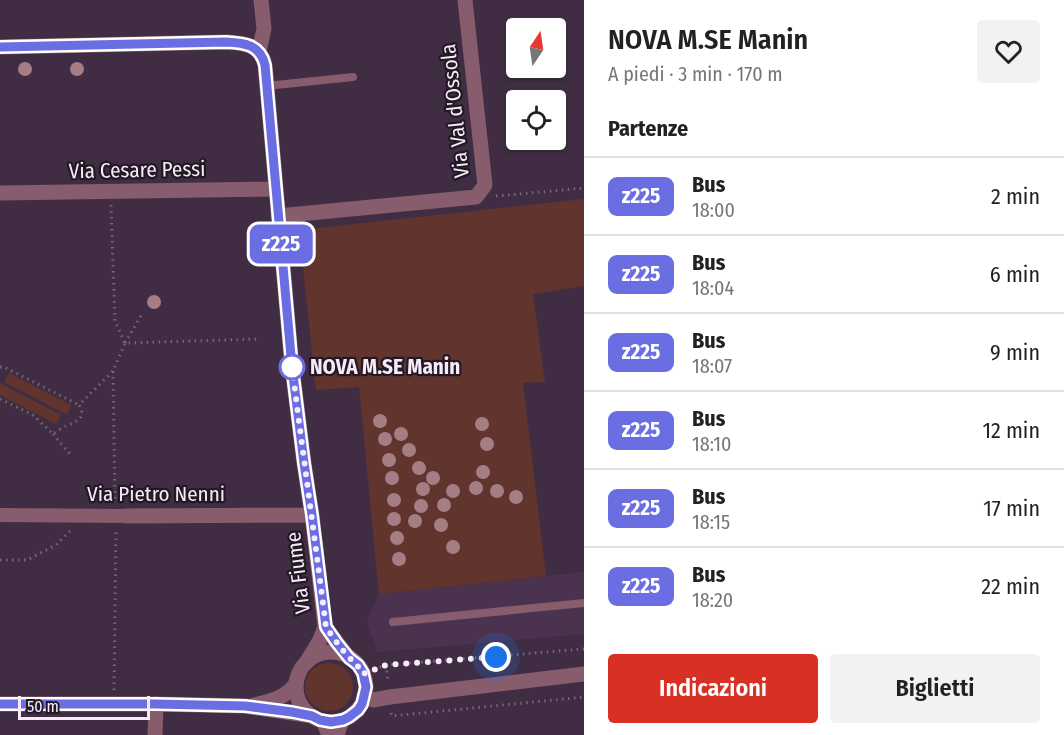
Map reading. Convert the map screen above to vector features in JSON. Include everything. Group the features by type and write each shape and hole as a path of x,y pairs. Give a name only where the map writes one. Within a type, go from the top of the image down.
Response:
{"street":[{"path":"0,47 212,41 236,43 255,49 264,29 261,0"},
{"name":"Via Val d'Ossola","path":"278,216 476,197 484,185 465,0"},
{"name":"Via Fiume","path":"255,49 265,65 292,367 326,627 349,658"},
{"name":"Via Cesare Pessi","path":"0,193 275,189"},
{"name":"Via Pietro Nenni","path":"0,515 312,515"},
{"name":"Via Fiume","path":"306,663 326,627"},
{"path":"245,706 322,724 331,722 339,728 358,710 366,687 358,665 337,653 316,656 306,663 297,683 298,700 305,711 322,724"},
{"path":"364,697 373,700 584,674"},
{"path":"0,704 245,706 285,695 297,683"},
{"path":"155,735 156,704"}],"lane":[{"path":"266,86 353,77"},
{"path":"393,622 584,603"}],"path":[{"path":"476,197 584,188"},
{"path":"111,192 115,321 125,342"},
{"path":"79,405 113,371 125,342 143,312"},
{"path":"125,342 259,339"},
{"path":"0,374 2,367 79,405 82,410 81,417 76,423 53,434"},
{"path":"113,371 121,516 114,704"},
{"path":"0,399 33,416 70,454"},
{"path":"0,560 27,560 56,545 78,523 79,515"},
{"path":"363,674 386,665 584,650"}],"shaded area":[{"path":"584,199 584,286 533,294 545,382 523,383 546,576 379,594 359,387 316,390 299,230"},
{"path":"9,373 71,405 67,415 4,382"},
{"path":"0,383 61,415 56,424 0,395"},
{"path":"584,572 584,634 377,652 367,621 379,594"},
{"path":"324,663 334,663 346,670 353,682 353,692 346,704 334,711 324,711 309,700 305,692 305,682 316,667"}],"bus line":[{"name":"z225","path":"0,47 212,41 246,44 255,48 262,55 265,65 292,367 326,627 349,658 358,666 366,687 362,704 358,710 337,722 292,712 245,706 0,704"}],"place":[{"name":"NOVA M.SE Manin","path":"292,367"}],"route":[{"path":"292,367 326,627 332,636 363,674 386,665 496,657"}]}
